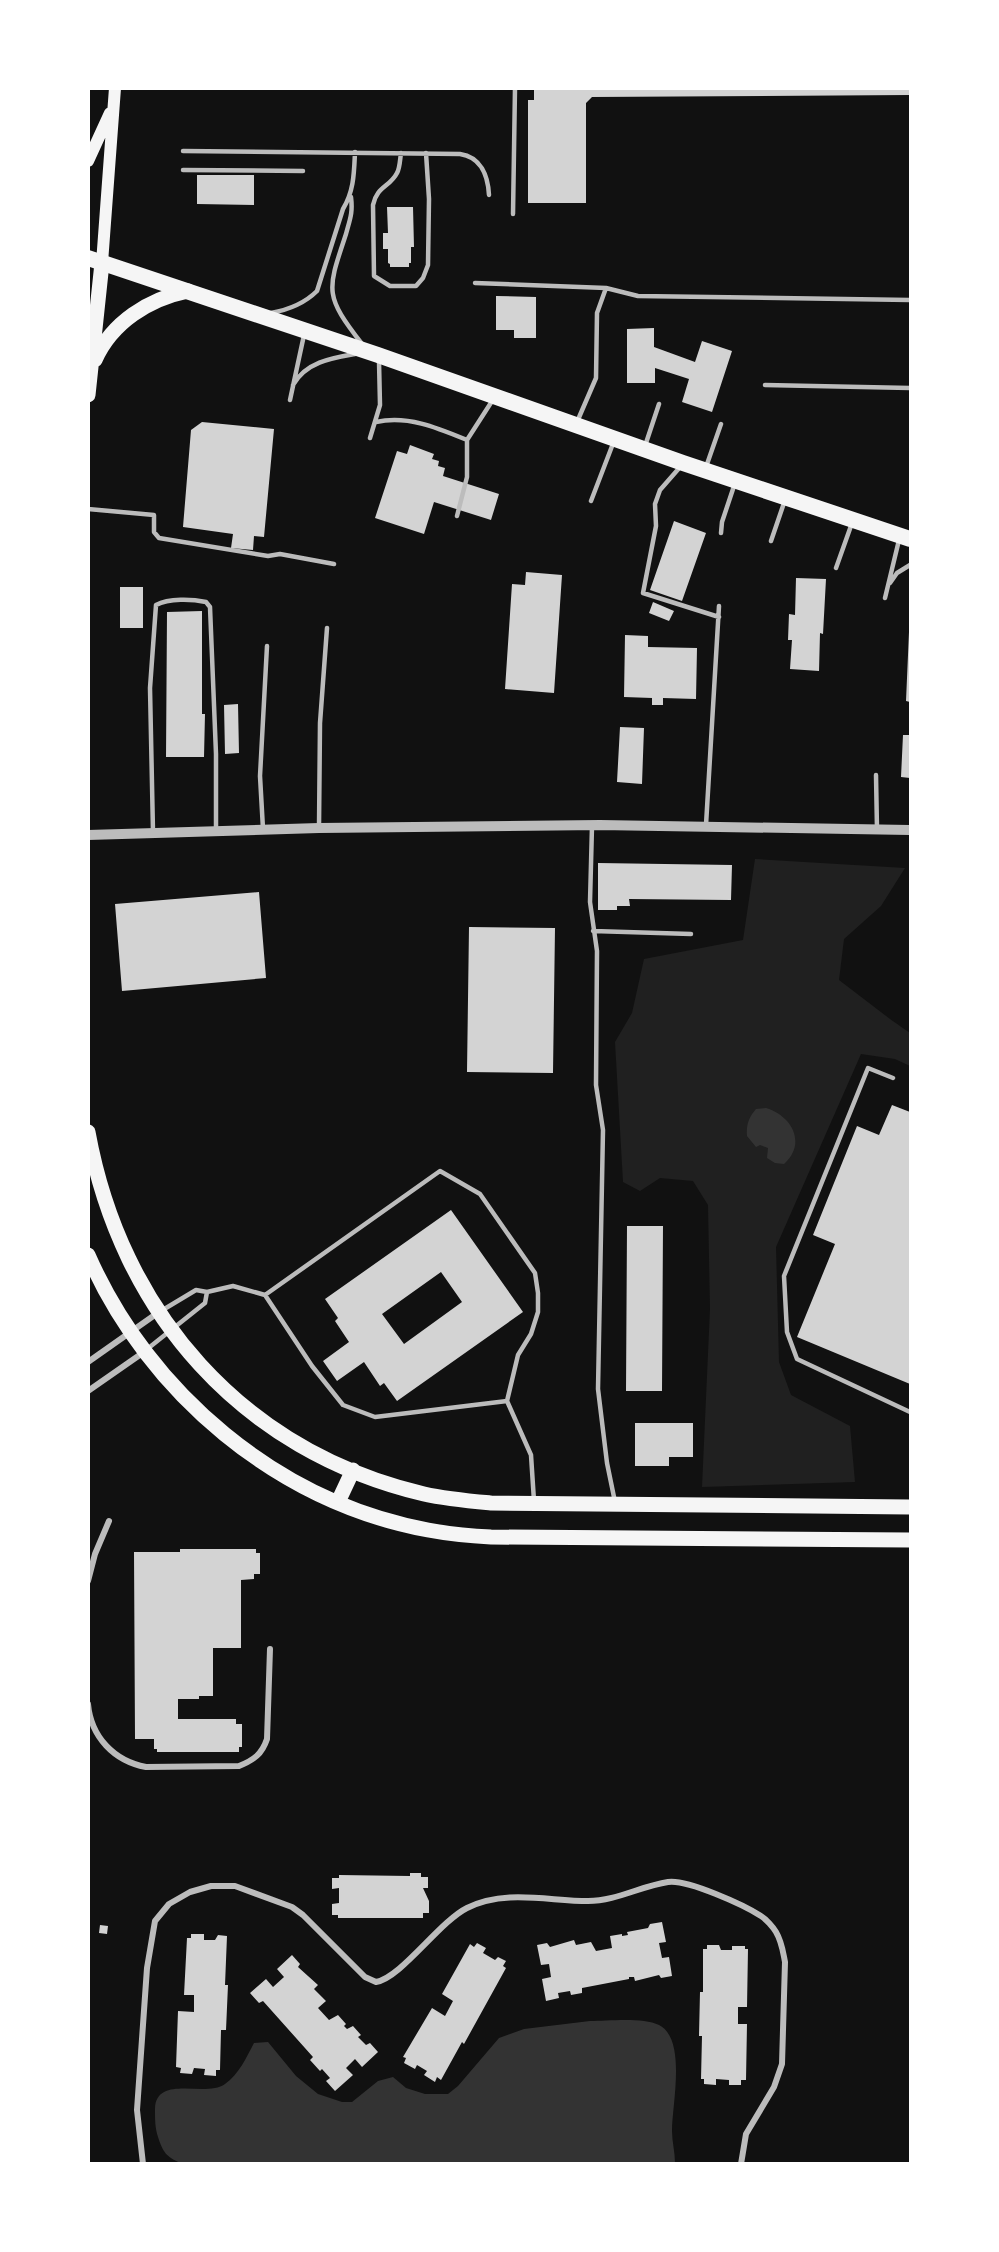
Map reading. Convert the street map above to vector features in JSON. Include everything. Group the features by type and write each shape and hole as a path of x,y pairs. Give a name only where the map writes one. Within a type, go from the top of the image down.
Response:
{"highway":[{"path":"95,260 374,353 683,463 905,537"}],"main road":[{"path":"88,395 95,260 115,88"},
{"path":"88,161 92,140 114,104"},
{"path":"91,368 106,341 124,321 160,299 188,291"},
{"path":"88,1132 90,1151 100,1186 120,1241 134,1273 172,1329 208,1373 253,1414 304,1447 352,1470 395,1486 426,1494 491,1503 910,1507"},
{"path":"88,1255 110,1302 144,1352 174,1388 230,1439 282,1474 360,1511 428,1530 491,1537 910,1540"},
{"path":"338,1502 352,1470"}],"street":[{"path":"88,835 262,829 592,825 910,830"},
{"path":"88,1362 160,1312"},
{"path":"88,1391 144,1352"},
{"path":"88,1581 95,1554 109,1521"},
{"path":"88,1704 90,1721 100,1740 132,1764 147,1767 239,1766 252,1761 263,1751 267,1739 270,1649"},
{"path":"143,2163 137,2110 147,1968 155,1921 170,1904 190,1892 211,1886 235,1886 292,1907 303,1915 365,1977 376,1982 391,1976 452,1918 484,1902 515,1897 590,1901 621,1896 667,1882 682,1882 697,1886 762,1916 776,1931 783,1947 785,1962 782,2064 774,2087 746,2134 741,2163"}],"lane":[{"path":"513,214 516,88"},
{"path":"183,151 460,154 471,158 484,170 489,195"},
{"path":"355,152 351,197 353,211 333,275 331,294 338,311 374,353 380,405 370,438"},
{"path":"401,153 398,173 380,189 373,205 374,276 390,286 416,286 423,278 428,265 429,199 426,153"},
{"path":"183,170 303,171"},
{"path":"259,315 289,308 306,300 317,291 343,209 351,197"},
{"path":"474,283 606,288 638,296 910,300"},
{"path":"575,424 596,378 597,313 606,288"},
{"path":"290,400 306,330"},
{"path":"293,385 299,375 324,361 374,353"},
{"path":"765,385 910,388"},
{"path":"458,516 467,477 467,440 496,396"},
{"path":"644,449 659,404"},
{"path":"376,422 390,419 406,420 437,427 467,440"},
{"path":"705,470 721,424"},
{"path":"591,501 615,438"},
{"path":"683,463 660,490 655,504 656,526 643,593 719,617"},
{"path":"721,533 722,522 736,480"},
{"path":"771,541 785,497"},
{"path":"88,509 154,515 154,532 159,538 267,556 280,554 334,564"},
{"path":"836,568 853,520"},
{"path":"885,598 905,537"},
{"path":"888,585 897,573 910,565"},
{"path":"153,832 150,688 156,605 163,601 197,600 206,602 210,607 216,754 216,831"},
{"path":"706,827 719,606"},
{"path":"319,828 320,723 327,628"},
{"path":"262,829 260,776 267,646"},
{"path":"876,775 876,830"},
{"path":"592,825 590,902 597,951 596,1085 603,1130 598,1389 607,1463 615,1504"},
{"path":"593,931 691,934"},
{"path":"893,1078 868,1068 784,1276 787,1332 797,1359 910,1412"},
{"path":"265,1294 440,1172 480,1194 536,1273 538,1312 531,1334 518,1355 507,1401 531,1455 534,1504"},
{"path":"160,1312 196,1290 207,1292 232,1286 265,1294 312,1366 343,1405 375,1417 507,1401"},
{"path":"144,1352 205,1303 207,1292"}],"shaded area":[{"path":"755,859 905,868 881,906 844,939 839,980 910,1033 910,1066 895,1059 861,1054 776,1247 779,1362 791,1395 850,1426 855,1482 702,1487 710,1309 708,1205 693,1181 660,1178 640,1191 623,1182 615,1042 632,1013 644,959 743,940"},
{"path":"766,1108 783,1117 793,1131 795,1148 784,1164 775,1163 767,1158 768,1148 760,1145 756,1147 747,1136 750,1118 756,1109"},
{"path":"590,2021 644,2021 659,2025 668,2033 673,2044 676,2074 672,2131 675,2163 181,2163 166,2153 157,2134 155,2109 158,2098 164,2092 173,2089 217,2088 225,2084 238,2071 254,2043 268,2042 296,2076 318,2094 342,2102 352,2102 378,2081 393,2077 406,2088 425,2094 448,2094 458,2086 499,2038 524,2029"}],"building":[{"path":"534,88 910,88 910,95 592,97 586,103 586,203 528,203 528,100 534,100"},
{"path":"197,175 254,175 254,205 197,204"},
{"path":"387,207 413,207 414,247 411,247 409,267 390,267 388,263 388,249 383,249 383,233 388,233"},
{"path":"496,296 536,297 536,338 514,338 514,330 496,330"},
{"path":"654,328 654,347 695,362 702,341 732,351 712,412 682,402 689,379 655,368 655,383 627,383 627,329"},
{"path":"202,422 274,429 264,537 254,536 253,550 231,548 233,534 183,527 191,430"},
{"path":"410,445 434,454 432,459 439,461 438,466 445,468 443,476 499,494 491,520 434,502 424,534 375,518 397,451 407,454"},
{"path":"674,521 706,533 682,601 650,590"},
{"path":"526,572 562,575 554,693 505,689 512,584 525,585"},
{"path":"796,578 826,579 823,634 820,633 819,671 790,669 792,640 788,640 789,614 795,615"},
{"path":"120,587 143,587 143,628 120,628"},
{"path":"653,602 674,611 669,621 649,613"},
{"path":"202,611 204,757 166,757 167,612"},
{"path":"910,632 910,702 906,701"},
{"path":"625,635 648,636 648,647 697,648 696,699 663,698 663,705 652,705 652,698 624,697"},
{"path":"238,704 239,753 225,754 224,705"},
{"path":"620,727 644,728 642,784 617,782"},
{"path":"903,735 910,735 910,778 901,777"},
{"path":"598,863 732,865 731,900 629,899 630,906 617,906 617,910 598,910"},
{"path":"259,892 266,978 122,991 115,904"},
{"path":"469,927 555,928 553,1073 467,1072"},
{"path":"892,1105 910,1112 910,1384 797,1337 835,1244 813,1235 857,1126 879,1135"},
{"path":"451,1210 523,1312 397,1401 384,1383 380,1386 364,1362 337,1381 323,1361 349,1342 335,1321 338,1318 325,1299","holes":["441,1272 462,1302 404,1344 382,1314"]},
{"path":"627,1226 663,1226 662,1391 626,1391"},
{"path":"635,1423 693,1423 693,1457 669,1457 669,1466 635,1466"},
{"path":"180,1549 256,1549 256,1553 260,1553 260,1574 254,1574 254,1579 241,1580 241,1648 213,1648 213,1696 178,1699 178,1719 236,1719 236,1724 242,1724 242,1747 239,1747 239,1752 157,1752 157,1749 154,1749 154,1739 135,1739 134,1552 180,1552"},
{"path":"410,1873 421,1873 421,1877 428,1877 428,1888 423,1888 429,1901 429,1913 423,1913 423,1918 338,1918 338,1915 332,1915 332,1904 339,1903 339,1888 332,1889 332,1878 339,1878 339,1875 410,1876"},
{"path":"662,1922 666,1942 659,1943 662,1958 669,1957 672,1976 661,1978 659,1975 635,1981 634,1977 629,1977 629,1979 582,1988 582,1993 571,1995 570,1991 558,1993 559,1998 546,2001 542,1979 551,1977 549,1964 541,1965 537,1945 547,1943 550,1947 574,1940 576,1945 591,1942 596,1951 612,1948 610,1936 628,1935 627,1932 648,1928 650,1924"},
{"path":"100,1925 108,1926 107,1934 99,1933"},
{"path":"191,1934 204,1934 204,1940 215,1940 218,1935 227,1936 226,2030 221,2030 220,2070 216,2070 216,2076 204,2075 205,2069 194,2068 192,2074 180,2073 181,2068 176,2067 178,2011 194,2012 194,1995 184,1995 187,1938 191,1938"},
{"path":"477,1943 486,1948 483,1953 495,1960 498,1957 506,1961 503,1966 506,1968 464,2044 462,2042 441,2080 437,2077 435,2082 424,2075 427,2071 417,2065 415,2069 404,2063 406,2058 403,2057 432,2008 445,2016 453,2001 442,1994 470,1944 474,1947"},
{"path":"707,1945 719,1945 721,1950 732,1950 732,1946 745,1946 745,1949 748,1949 747,2007 738,2007 738,2024 747,2024 746,2080 741,2080 741,2085 729,2085 729,2080 716,2079 716,2085 704,2084 704,2079 701,2079 700,1992 703,1992 703,1949 707,1949"},
{"path":"292,1955 300,1964 298,1967 318,1985 314,1989 326,2001 318,2008 329,2020 338,2015 346,2024 344,2026 347,2029 353,2026 361,2035 358,2037 366,2045 370,2043 378,2052 362,2067 355,2059 346,2068 353,2075 335,2091 326,2081 330,2078 310,2060 313,2057 263,2001 259,2003 250,1993 266,1979 273,1987 284,1977 277,1969"}]}
